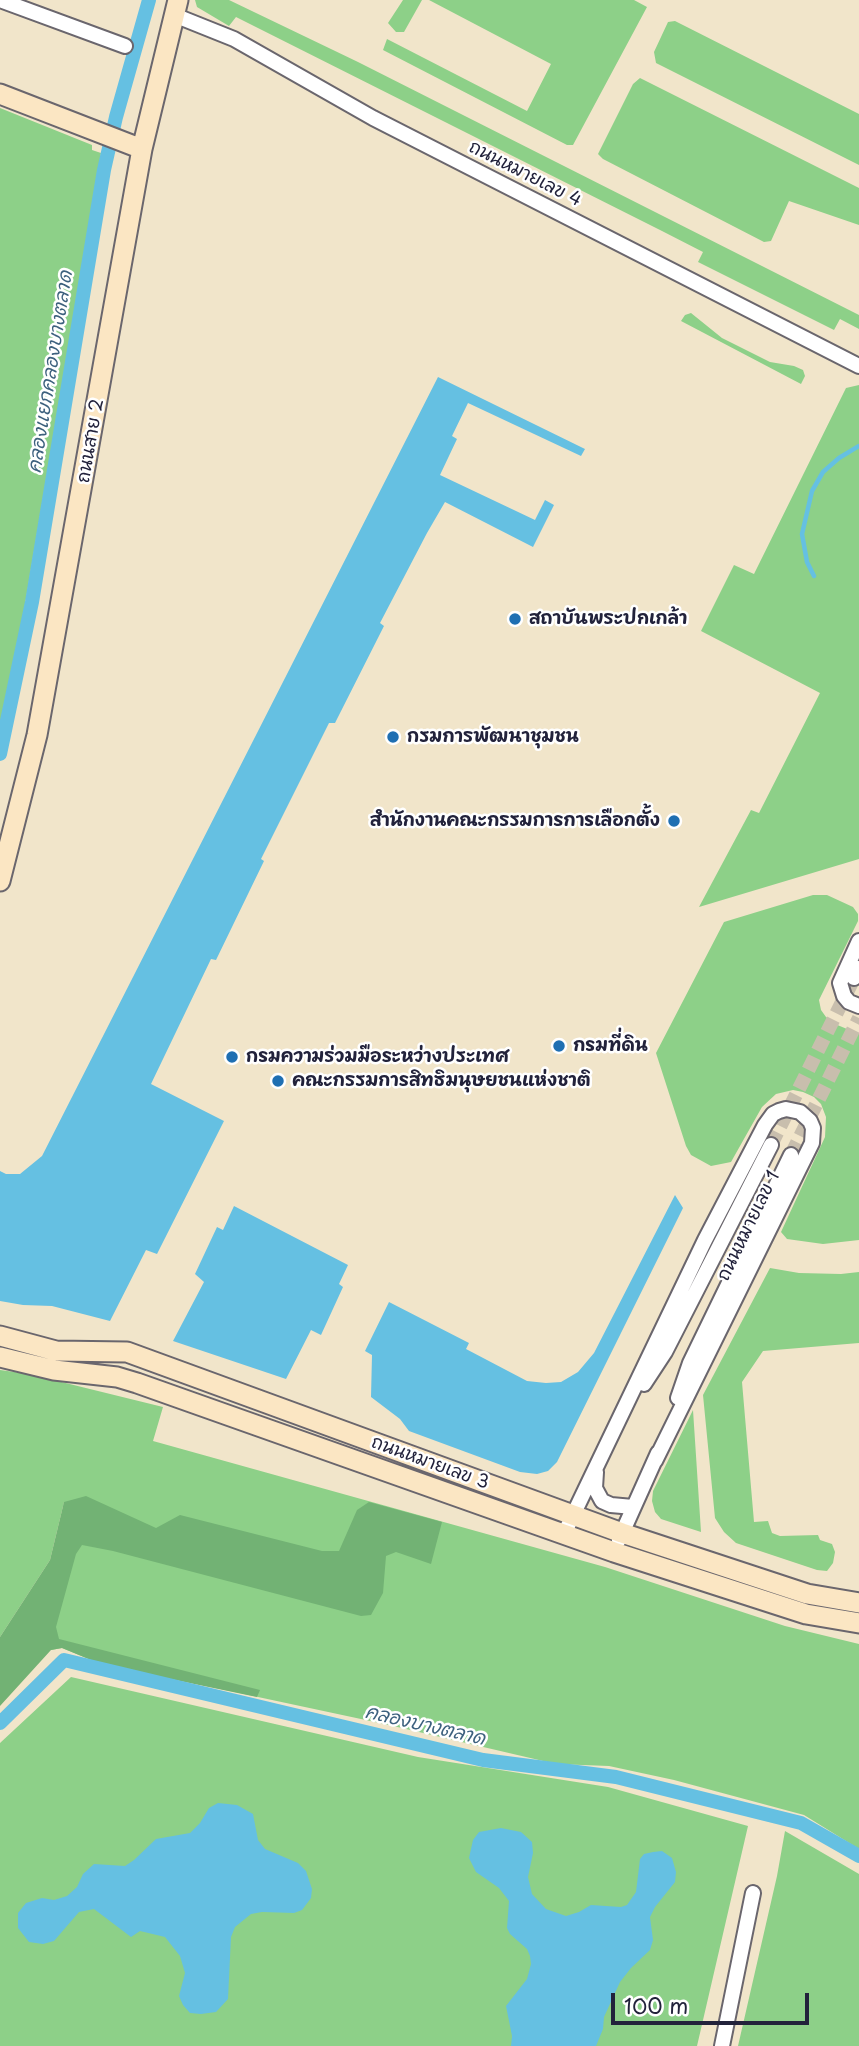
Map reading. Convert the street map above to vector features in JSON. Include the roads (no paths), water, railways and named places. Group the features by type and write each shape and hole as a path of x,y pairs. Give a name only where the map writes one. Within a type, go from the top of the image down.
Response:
{"street":[{"path":"0,0 125,46"},
{"name":"ถนนสาย 2","path":"0,881 43,706 142,149 176,8"},
{"name":"ถนนหมายเลข 4","path":"176,8 385,124 859,366"},
{"path":"0,94 142,149"},
{"path":"859,941 840,983 844,996 849,1002 859,1006"},
{"name":"ถนนหมายเลข 1","path":"564,1534 705,1240 765,1125 773,1114 786,1109 800,1112 813,1128 812,1143 632,1507 614,1552"},
{"name":"ถนนหมายเลข 1","path":"609,1439 665,1352 771,1144"},
{"name":"ถนนหมายเลข 1","path":"655,1461 690,1363 791,1155"},
{"name":"ถนนหมายเลข 3","path":"0,1336 56,1351 127,1352 622,1533 807,1594 859,1603"},
{"name":"ถนนหมายเลข 3","path":"0,1357 54,1370 117,1377 137,1383 614,1552 806,1614 859,1623"},
{"path":"597,1464 595,1488 598,1497 606,1504 632,1507"},
{"path":"722,2046 752,1894"}],"water":[{"path":"438,377 585,449 581,456 468,403 452,436 457,439 440,475 535,520 545,500 554,505 533,547 445,502 427,533 380,623 384,626 335,723 329,723 261,859 264,861 216,960 211,959 151,1084 224,1121 157,1254 146,1250 110,1321 52,1306 0,1301 0,1171 20,1174 42,1156"},
{"path":"675,1195 683,1208 557,1462 548,1471 537,1474 520,1472 409,1431 400,1419 371,1397 372,1355 365,1351 389,1302 469,1343 466,1349 527,1381 561,1382 578,1372 594,1353"},
{"path":"234,1206 348,1265 339,1284 343,1287 321,1335 311,1330 286,1379 173,1341 204,1282 195,1274 217,1227 223,1230"},
{"path":"218,1803 237,1805 253,1814 258,1840 265,1849 298,1863 306,1871 312,1889 311,1898 302,1910 294,1913 251,1914 235,1927 231,1937 228,1999 216,2012 190,2013 183,2005 179,1996 185,1973 180,1956 165,1937 140,1931 131,1937 94,1909 79,1912 54,1941 43,1944 29,1942 18,1928 18,1913 26,1903 42,1898 54,1900 67,1896 94,1864 125,1866 156,1839 190,1833 209,1808"},
{"path":"501,1828 521,1832 532,1842 533,1853 528,1877 532,1894 546,1909 566,1916 591,1905 627,1905 636,1892 640,1859 644,1854 662,1851 672,1858 676,1872 675,1882 650,1917 653,1940 650,1950 620,1982 604,2017 603,2029 596,2046 511,2046 512,2036 506,2006 527,1979 530,1956 527,1949 507,1928 509,1901 499,1888 476,1872 469,1858 473,1840 479,1832"}],"waterway":[{"name":"คลองแยกคลองบางตลาด","path":"0,754 32,602 104,170 149,0"},
{"path":"814,576 807,562 802,534 812,491 823,472 859,446"},
{"name":"คลองบางตลาด","path":"0,1723 64,1660 483,1760 616,1777 801,1823 859,1856"}],"tunnel":[{"path":"771,1145 854,978"},
{"path":"791,1155 859,1018"}],"place":[{"name":"สถาบันพระปกเกล้า","path":"515,619"},
{"name":"กรมการพัฒนาชุมชน","path":"393,737"},
{"name":"สำนักงานคณะกรรมการการเลือกตั้ง","path":"674,821"},
{"name":"กรมที่ดิน","path":"559,1046"},
{"name":"กรมความร่วมมือระหว่างประเทศ","path":"232,1057"},
{"name":"คณะกรรมการสิทธิมนุษยชนแห่งชาติ","path":"278,1081"}]}
